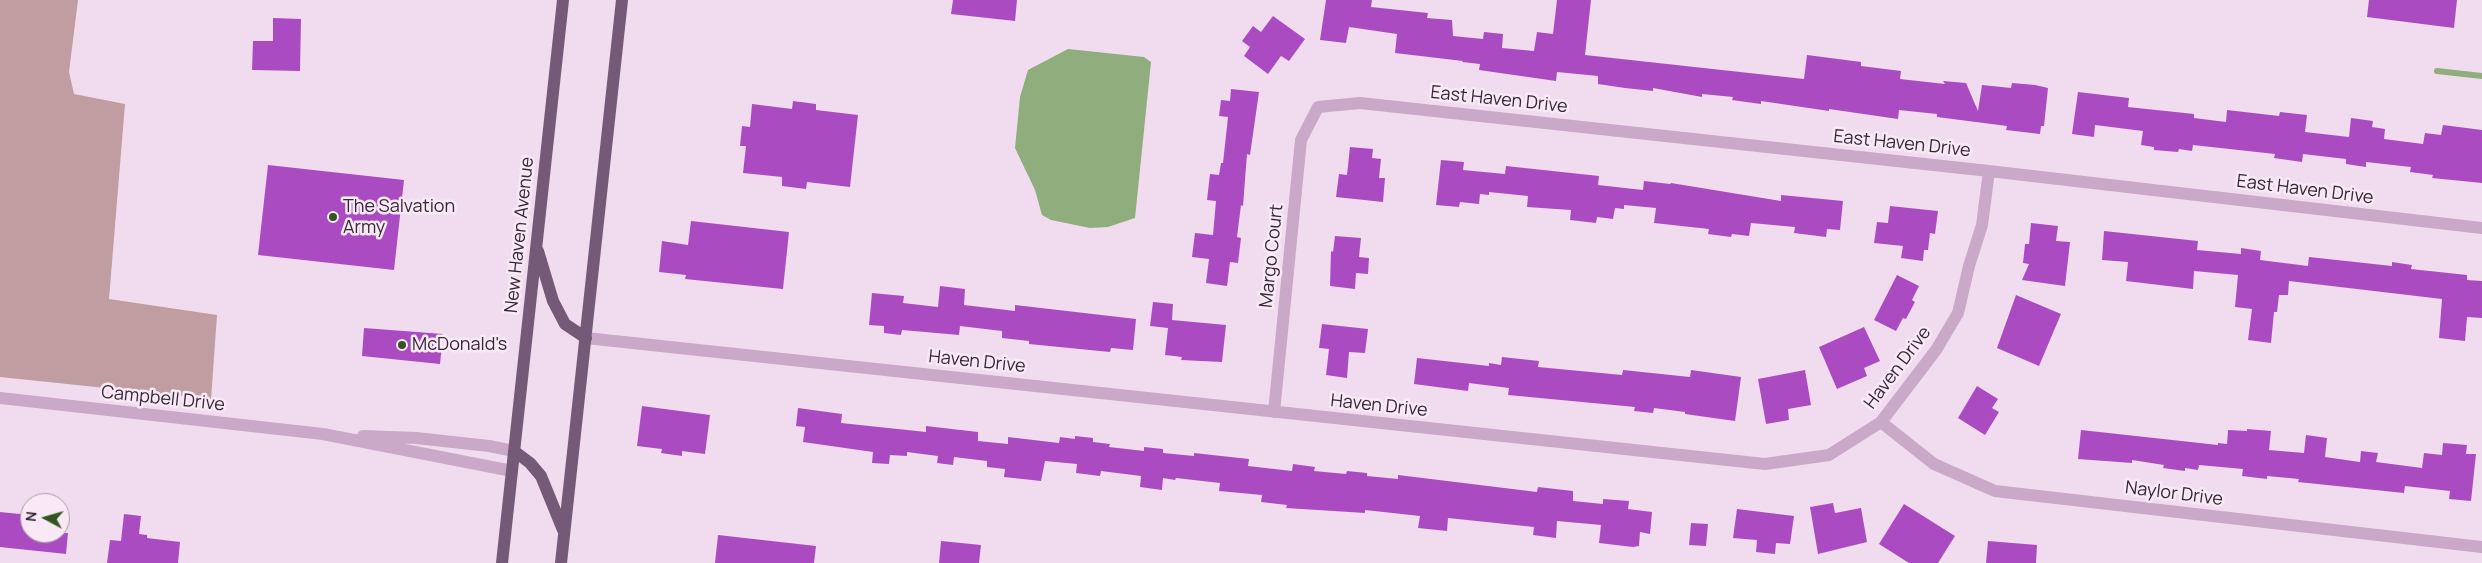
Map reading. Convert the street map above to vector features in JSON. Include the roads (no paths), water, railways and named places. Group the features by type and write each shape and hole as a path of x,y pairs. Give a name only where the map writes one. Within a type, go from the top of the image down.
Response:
{"main road":[{"name":"New Haven Avenue","path":"502,563 563,0"},
{"path":"561,563 622,0"},
{"path":"536,246 553,301 565,324 586,338"},
{"path":"514,452 530,463 541,476 564,532"}],"street":[{"name":"East Haven Drive","path":"1318,107 1360,103 1989,171 2482,228"},
{"name":"Margo Court","path":"1274,412 1301,140 1318,107"},
{"name":"Haven Drive","path":"586,338 1766,464 1829,456 1882,422 1936,350 1958,313 1969,266 1982,225 1989,171"},
{"name":"Campbell Drive","path":"0,398 323,434 416,438 489,446 514,452"},
{"name":"Naylor Drive","path":"1882,422 1934,464 1994,491 2482,547"},
{"name":"Campbell Drive","path":"323,434 512,471"}],"waterway":[{"path":"2437,71 2482,76"}],"place":[{"name":"The Salvation Army","path":"333,217"},
{"name":"McDonald's","path":"402,345"}]}
